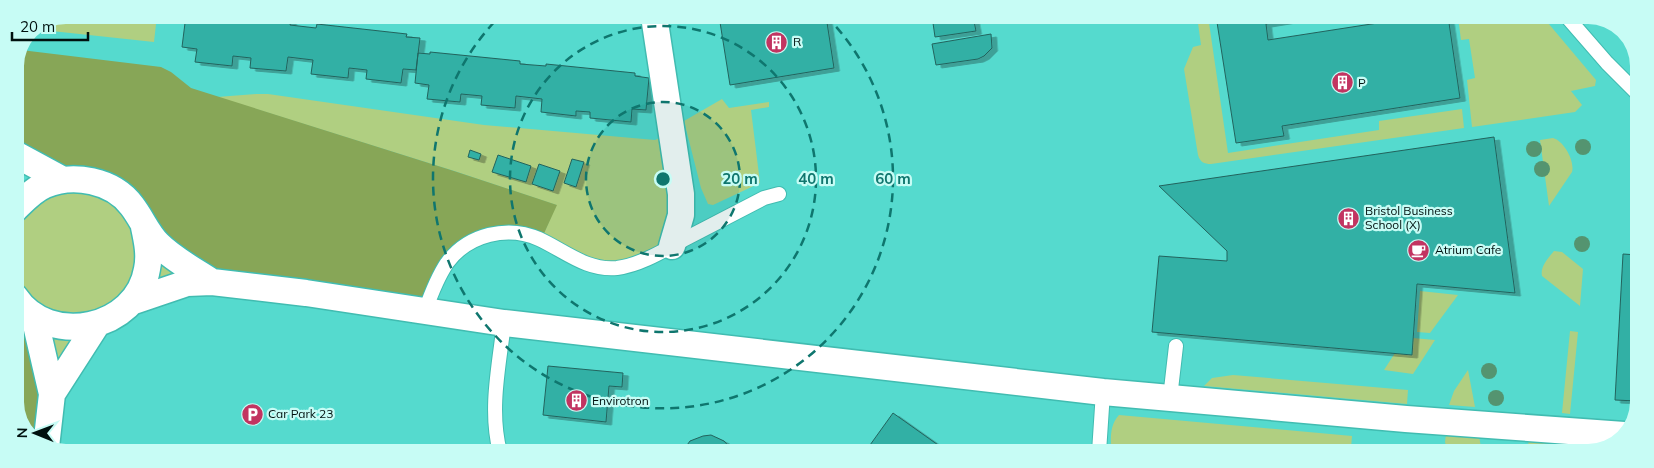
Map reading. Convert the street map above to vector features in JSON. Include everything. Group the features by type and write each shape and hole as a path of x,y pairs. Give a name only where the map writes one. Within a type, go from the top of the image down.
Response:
{"street":[{"path":"655,24 682,194 681,215 672,246"},
{"path":"24,159 63,180"},
{"path":"24,199 44,186 63,180 88,180 112,189 132,205 144,227 158,244 173,257 212,282"},
{"path":"24,306 34,316 54,325 76,328 97,324 116,316 131,302 141,287 147,270 148,249 144,227"},
{"path":"131,302 187,283 212,282 504,323 1103,392 1406,419 1616,434"},
{"path":"34,316 52,394 47,439"},
{"path":"52,394 97,324"}],"lane":[{"path":"1573,24 1630,86"},
{"path":"425,311 432,291 448,262 466,246 486,236 509,232 531,236 582,262 604,268 627,266 672,246 764,198 779,194"},
{"path":"499,444 494,418 504,323"},
{"path":"1170,398 1176,346"},
{"path":"1100,444 1103,392"}],"shaded area":[{"path":"1588,24 1599,25 1612,31 1623,42 1629,55 1630,402 1629,413 1620,430 1609,439 1594,444 66,444 55,443 39,435 28,421 24,405 24,66 27,50 31,42 42,31 58,25"}],"green space":[{"path":"66,24 156,24 154,42 44,30"},
{"path":"1198,24 1209,24 1228,153 1379,130 1379,121 1462,109 1464,128 1211,164 1204,163 1198,155 1184,69 1193,47 1201,45"},
{"path":"1459,24 1549,24 1596,80 1595,86 1571,91 1582,105 1575,112 1472,127 1467,80 1475,78 1469,39 1461,40"},
{"path":"27,51 161,67 171,72 191,88 557,205 541,240 520,233 466,246 425,311 212,282 132,205 24,158 24,66"},
{"path":"268,94 484,125 655,140 672,132 672,246 616,268 541,240 556,205 217,97"},
{"path":"722,99 729,108 769,102 769,107 751,110 760,183 713,205 708,204 701,188 684,121"},
{"path":"1553,138 1561,143 1568,152 1572,162 1572,172 1549,206 1540,140"},
{"path":"89,180 189,268 131,302 52,394 24,321 24,205"},
{"path":"1554,251 1562,252 1583,269 1580,306 1542,276 1543,266"},
{"path":"1420,291 1458,295 1430,333 1417,332"},
{"path":"24,306 34,316 45,439 32,428 26,416 24,405"},
{"path":"1570,331 1578,332 1570,414 1562,413"},
{"path":"1413,338 1435,340 1413,374 1384,370 1395,353"},
{"path":"1468,370 1475,407 1449,405 1454,391"},
{"path":"1233,375 1408,390 1407,404 1204,386 1212,378"},
{"path":"1119,415 1352,436 1351,444 1111,444 1112,428"},
{"path":"1446,434 1479,436 1480,444 1446,444"},
{"path":"1528,441 1558,444 1528,444"}],"building":[{"path":"185,24 290,24 316,28 317,24 407,34 406,37 420,38 416,70 403,69 401,83 366,79 367,70 349,68 348,78 311,74 313,60 288,57 286,71 250,68 251,58 233,56 232,66 195,62 197,49 182,47"},
{"name":"R","path":"720,24 827,24 834,68 730,85"},
{"path":"933,24 975,24 976,31 935,37"},
{"name":"P","path":"1217,24 1266,24 1268,40 1371,24 1449,24 1460,98 1282,126 1284,136 1236,143"},
{"path":"991,34 992,48 984,56 978,59 936,65 932,44"},
{"path":"430,52 520,61 520,64 546,66 546,64 635,73 635,76 649,78 646,110 632,109 631,122 590,118 590,112 576,111 576,116 541,112 542,99 516,96 515,108 481,105 482,96 461,94 460,102 427,99 429,85 415,83 418,53 430,54"},
{"name":"Bristol Business School (X)","path":"1494,137 1515,293 1417,284 1412,355 1152,332 1159,256 1227,261 1227,251 1159,186"},
{"path":"470,150 481,154 479,160 468,157"},
{"path":"498,155 531,166 526,182 492,172"},
{"path":"572,159 584,162 576,187 564,183"},
{"path":"539,164 560,171 553,191 532,184"},
{"path":"1623,254 1630,254 1630,401 1615,400"},
{"name":"Envirotron","path":"548,366 623,373 622,387 609,386 606,422 543,415"},
{"path":"893,413 937,444 871,444"},
{"path":"711,435 727,444 688,444 690,441"}],"place":[{"name":"R","path":"777,42"},
{"name":"P","path":"1342,83"},
{"name":"Bristol Business School (X)","path":"1349,218"},
{"name":"Atrium Cafe","path":"1419,250"},
{"name":"Envirotron","path":"576,401"},
{"name":"Car Park 23","path":"252,414"}]}
